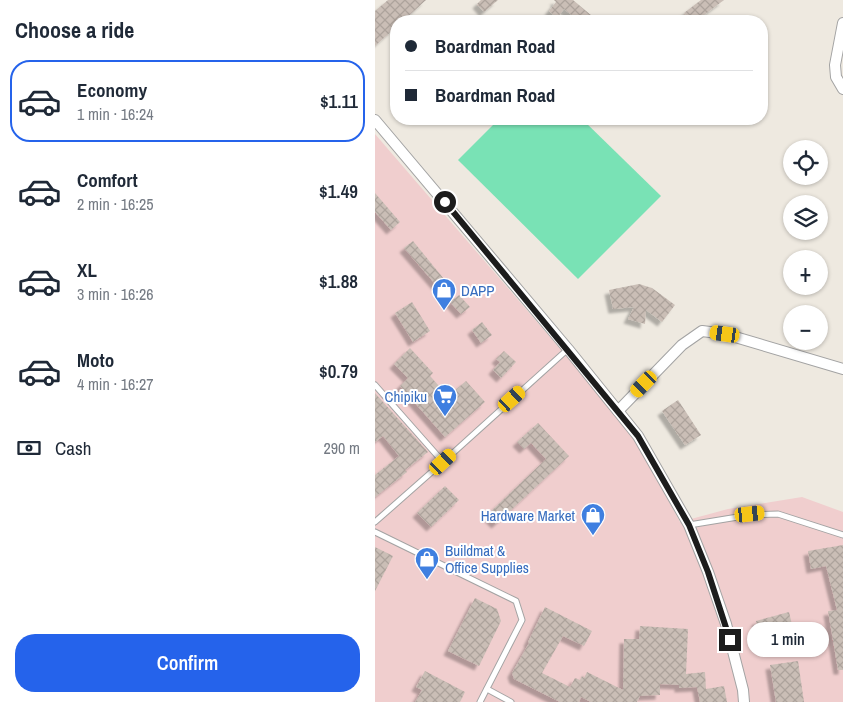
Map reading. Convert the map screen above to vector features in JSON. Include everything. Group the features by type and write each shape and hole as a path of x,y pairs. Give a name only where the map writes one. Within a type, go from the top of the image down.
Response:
{"street":[{"path":"843,23 835,66 836,77 843,90"},
{"path":"375,120 568,349 638,436 689,525 708,572 726,624 743,690 744,702"},
{"path":"618,411 682,345 702,331 725,334 843,369"}],"lane":[{"path":"375,522 568,349"},
{"path":"375,385 443,462"},
{"path":"689,525 750,514 778,514 843,535"},
{"path":"375,532 516,601 522,620 480,702"},
{"path":"487,689 511,702"}],"shaded area":[{"path":"375,134 631,431 680,522 728,509 802,497 843,512 843,702 375,702"}],"green space":[{"path":"493,125 588,125 661,196 578,279 458,160"}],"building":[{"path":"388,0 426,0 410,15 390,15 390,32 375,46 375,11"},
{"path":"481,0 498,0 484,12 477,4"},
{"path":"554,0 573,0 591,15 572,15 564,9 559,15 554,15 549,11 556,2"},
{"path":"701,0 724,0 704,15 686,15 684,13"},
{"path":"375,193 400,222 391,230 375,212"},
{"path":"413,241 444,279 437,286 404,248"},
{"path":"639,284 652,288 675,305 662,322 646,310 645,324 628,319 634,307 613,309 609,290"},
{"path":"459,295 470,307 461,314 450,302"},
{"path":"412,302 430,331 413,342 395,313"},
{"path":"482,322 492,335 481,343 472,330"},
{"path":"410,348 433,373 430,376 448,396 466,381 485,402 445,437 400,386 408,378 394,364"},
{"path":"504,351 516,362 501,378 493,370 500,362 496,359"},
{"path":"375,393 428,452 405,470 407,472 375,497 375,475 399,456 383,436 375,442"},
{"path":"678,400 701,435 685,445 662,411"},
{"path":"538,423 569,456 496,524 487,515 546,459 531,443 524,449 517,442"},
{"path":"445,486 459,500 431,527 417,513"},
{"path":"843,545 843,670 838,670 828,611 837,610 826,566 811,569 808,551"},
{"path":"375,547 393,556 375,591"},
{"path":"475,598 497,609 501,621 479,666 448,651"},
{"path":"545,607 592,631 584,646 563,636 542,673 570,687 575,678 580,680 582,676 584,678 587,672 623,690 624,639 639,639 640,626 688,629 686,674 705,672 706,689 724,686 727,702 700,702 697,687 679,688 679,685 660,684 660,695 640,696 637,702 591,702 581,697 579,702 560,702 514,679 512,673 529,643"},
{"path":"789,612 794,633 761,642 756,621"},
{"path":"798,661 804,702 776,702 770,665"},
{"path":"425,671 465,692 460,702 415,702 422,690 416,687"}],"place":[{"name":"DAPP","path":"444,311"},
{"name":"Chipiku","path":"445,417"},
{"name":"Hardware Market","path":"593,536"},
{"name":"Buildmat & Office Supplies","path":"427,580"}],"route":[{"path":"445,202 638,436 689,525 708,572 730,640"}]}
